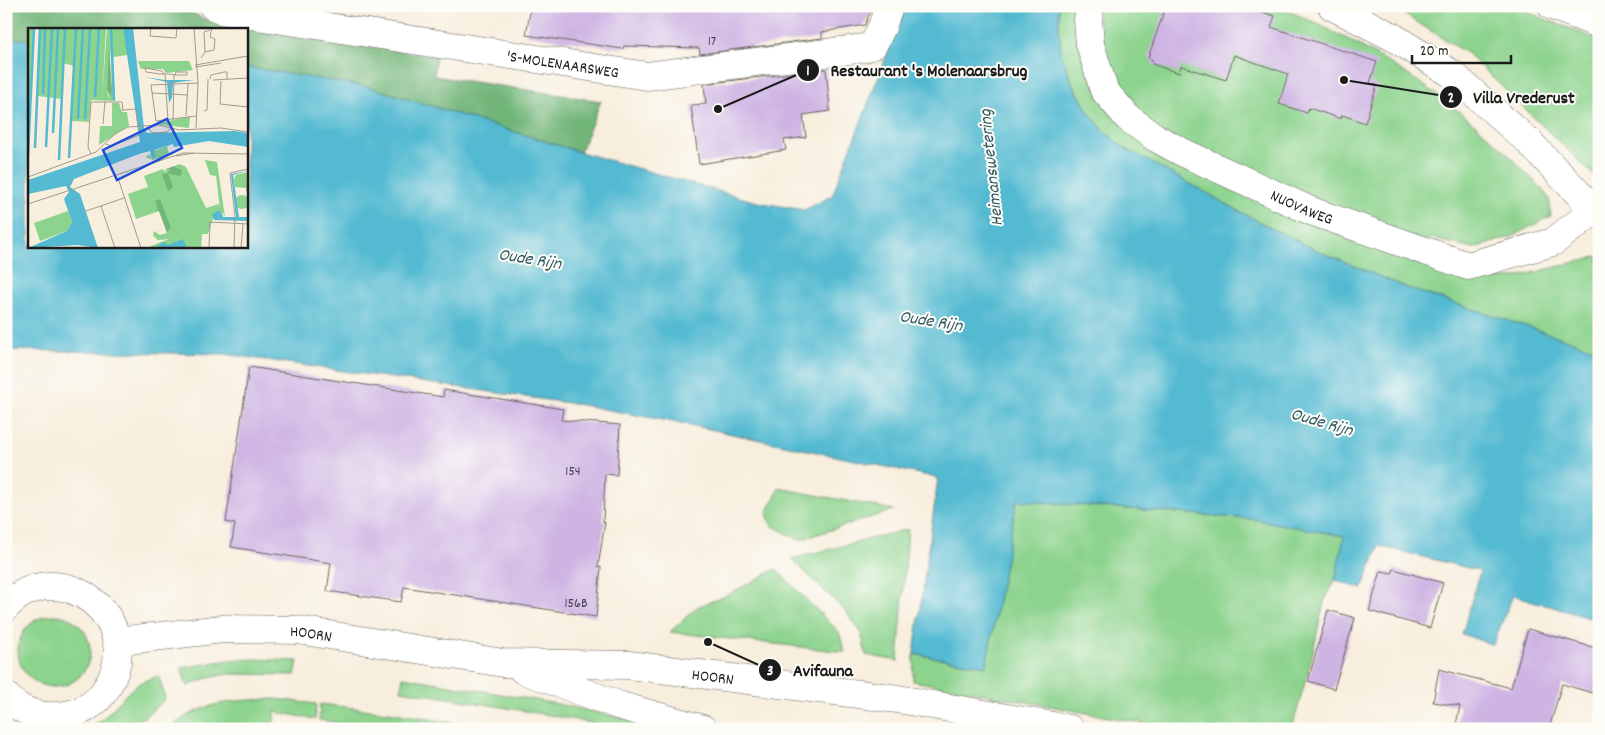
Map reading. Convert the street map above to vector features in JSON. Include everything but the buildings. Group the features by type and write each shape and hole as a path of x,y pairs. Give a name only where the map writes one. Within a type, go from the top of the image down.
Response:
{"street":[{"name":"'S-MOLENAARSWEG","path":"213,6 225,11 647,76 865,48 873,44 882,27 888,6"},
{"name":"NUOVAWEG","path":"1090,6 1088,20 1090,44 1104,90 1128,118 1156,138 1182,152 1311,211 1468,266 1553,242 1597,212"},
{"path":"1332,6 1393,37 1452,74 1528,142 1597,212"},
{"path":"1552,6 1599,24"},
{"path":"6,607 30,591 56,586 68,588 80,592 101,607 114,629 118,641 118,655 114,674 104,692 95,702 83,710 71,715 51,716 28,721 19,707 6,696"},
{"name":"HOORN","path":"118,641 223,629 298,630 503,662 629,665 903,700 1070,729"},
{"name":"HOORN","path":"503,662 620,706 703,729"}],"green space":[{"path":"6,6 183,6 211,22 238,28 28,28 28,40 6,38"},
{"path":"1059,6 1079,6 1089,78 1282,211 1328,231 1415,262 1477,281 1513,278 1599,256 1599,350 1410,289 1318,251 1261,223 1123,147 1102,129 1088,111 1072,83 1061,52"},
{"path":"1100,6 1276,6 1309,20 1376,55 1410,76 1472,122 1500,146 1543,190 1549,199 1551,216 1511,237 1474,248 1428,238 1424,244 1211,157 1160,132 1114,84 1097,14"},
{"path":"1391,6 1512,6 1599,40 1599,180 1468,54"},
{"path":"248,29 436,56 434,76 601,101 580,152 369,87 248,67"},
{"path":"779,488 894,510 799,540 771,525 767,513"},
{"path":"1016,500 1252,519 1345,536 1335,580 1324,602 1311,660 1292,729 1174,729 913,681 914,654 986,666"},
{"path":"908,529 898,661 866,655 861,632 845,611 792,559"},
{"path":"776,569 839,632 845,652 670,632 697,607 725,596"},
{"path":"54,615 74,621 84,631 90,651 84,671 74,681 54,687 34,681 24,671 18,651 24,631 34,621"},
{"path":"229,660 298,661 295,675 228,674 208,678 187,686 181,668"},
{"path":"159,676 165,699 145,717 106,729 87,729 100,721 137,685"},
{"path":"403,677 558,704 673,729 615,729 572,719 401,690"},
{"path":"276,699 316,704 315,719 275,712 273,729 170,729 181,720 206,707 248,700"},
{"path":"320,704 388,712 492,729 377,729 319,720"}],"water":[{"path":"906,6 1059,6 1061,52 1072,83 1088,111 1102,129 1123,147 1261,223 1318,251 1410,289 1599,350 1599,621 1513,595 1493,645 1462,634 1480,571 1379,546 1362,589 1335,580 1344,536 1252,519 1017,500 986,666 914,654 938,478 695,426 582,405 224,354 6,350 6,38 28,40 28,248 248,248 248,67 369,87 580,152 757,202 804,210 832,196"}],"place":[{"name":"Villa Vrederust","path":"1344,80"},
{"name":"Restaurant 's Molenaarsbrug","path":"718,109"},
{"name":"Avifauna","path":"708,642"}],"water label":[{"name":"Heimanswetering","path":"990,168"},
{"name":"Oude Rijn","path":"530,258"},
{"name":"Oude Rijn","path":"931,320"},
{"name":"Oude Rijn","path":"1322,421"}]}
